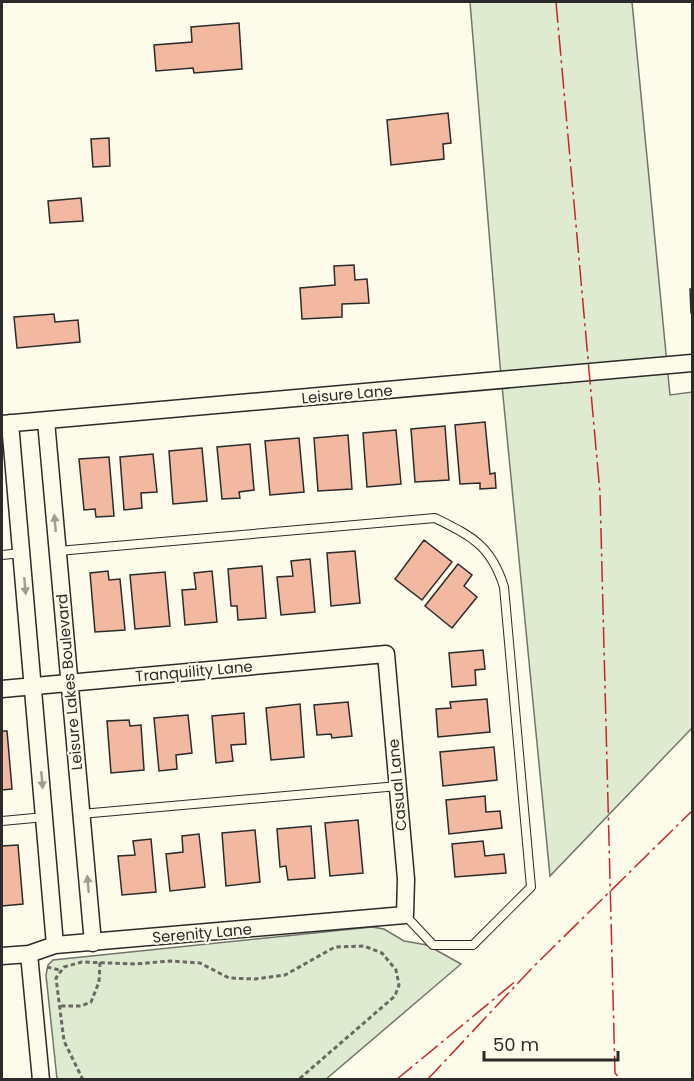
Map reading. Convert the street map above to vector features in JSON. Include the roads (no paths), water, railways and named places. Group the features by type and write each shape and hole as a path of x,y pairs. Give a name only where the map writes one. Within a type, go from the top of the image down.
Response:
{"street":[{"name":"Leisure Lane","path":"6,424 693,363"},
{"name":"Leisure Lakes Boulevard","path":"46,421 93,943"},
{"path":"6,424 22,553 55,945"},
{"name":"Tranquility Lane","path":"2,688 386,654"},
{"name":"Casual Lane","path":"386,654 406,879 405,915"},
{"name":"Serenity Lane","path":"2,956 30,954 55,945 405,915"},
{"path":"30,954 41,1080"}],"lane":[{"path":"58,551 435,518 476,539 499,569 504,587 531,887 473,945 433,945 405,915"},
{"path":"2,555 22,553"},
{"path":"81,814 398,786"},
{"path":"2,821 45,817"}]}
